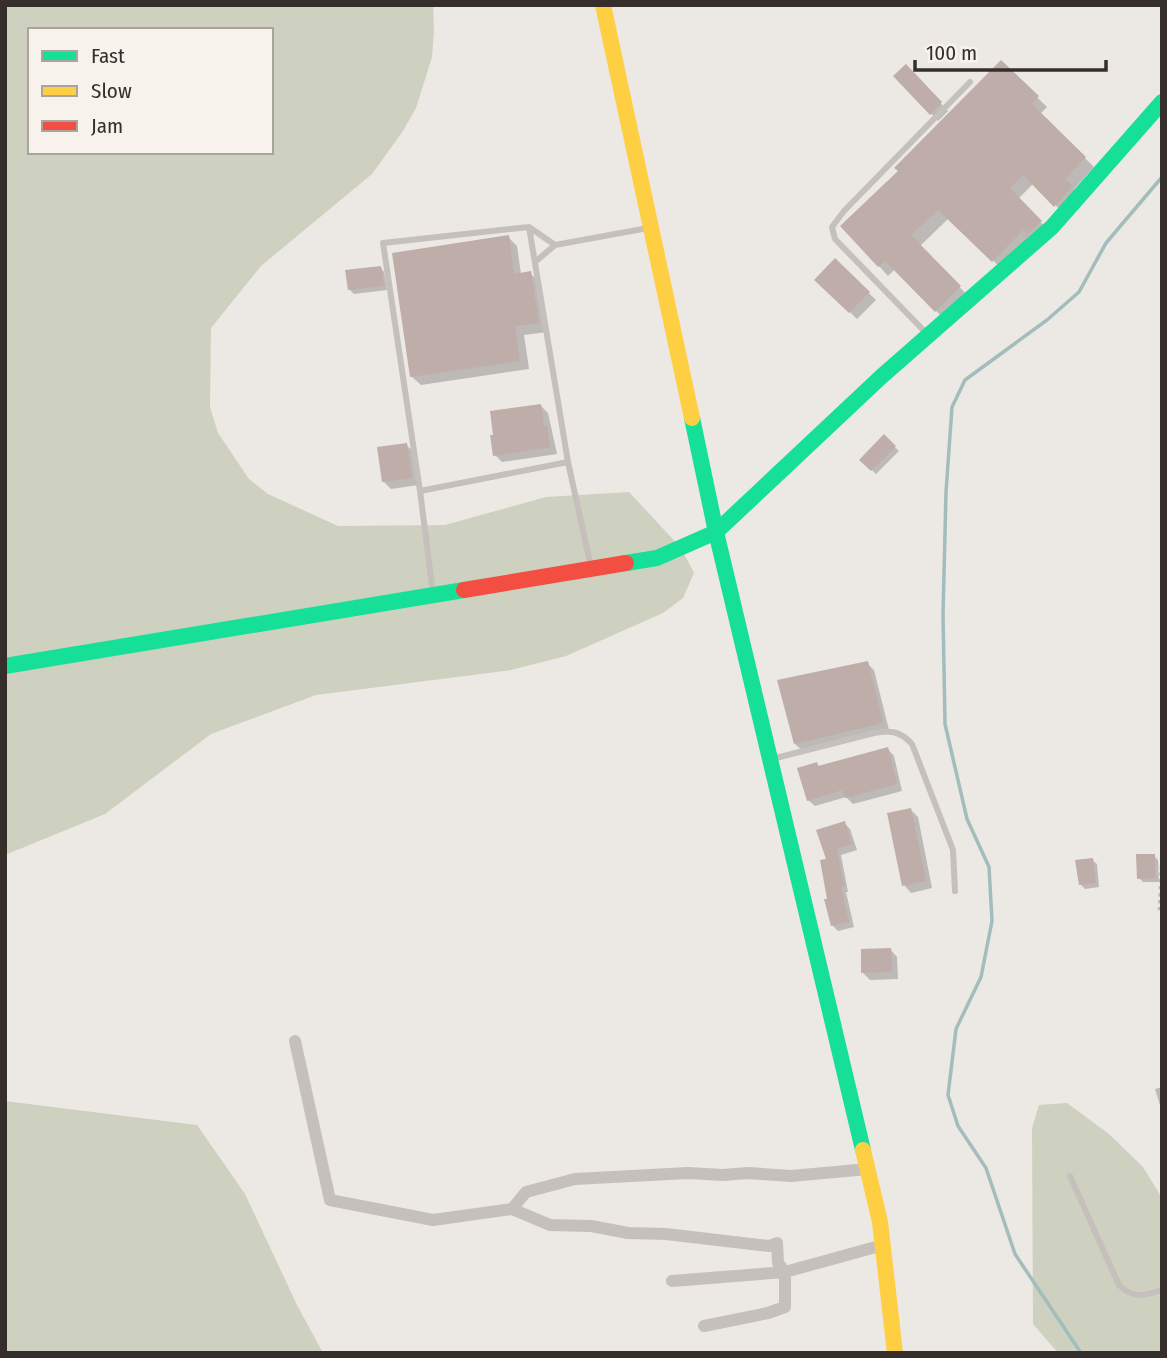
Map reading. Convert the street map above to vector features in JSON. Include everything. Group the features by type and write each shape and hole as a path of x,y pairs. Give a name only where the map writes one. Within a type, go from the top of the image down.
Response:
{"street":[{"path":"603,5 716,532 880,1222 895,1353"},
{"path":"5,666 657,558 716,532 882,376 1052,227 1162,102"},
{"path":"295,1041 330,1200 433,1220 512,1209 550,1225 591,1226 628,1233 769,1246 777,1243 778,1263 785,1272 785,1307 704,1326"},
{"path":"512,1209 526,1192 575,1178 688,1173 748,1173 791,1177 867,1169"},
{"path":"672,1280 785,1272 883,1245"}],"lane":[{"path":"929,337 835,239 832,228 844,211 970,82"},
{"path":"433,595 421,491 383,243 529,227 555,245"},
{"path":"529,227 568,462 591,569"},
{"path":"535,261 555,245 650,227"},
{"path":"421,491 568,462"},
{"path":"770,759 889,730 902,734 912,744 947,832 953,850 955,891"},
{"path":"1070,1176 1119,1285 1128,1294 1136,1296 1162,1290"}],"path":[{"path":"1162,844 1159,909 1162,916"}],"green space":[{"path":"5,5 433,5 432,57 416,108 403,131 372,174 261,266 211,328 210,407 218,433 249,479 268,494 338,526 445,525 546,497 629,492 681,548 694,573 683,598 663,613 566,656 511,670 316,695 211,734 105,814 5,855"},
{"path":"5,1101 197,1125 245,1194 297,1305 323,1353 5,1353"},
{"path":"1067,1103 1109,1134 1143,1167 1162,1198 1162,1353 1058,1353 1033,1324 1032,1128 1039,1105"}],"building":[{"path":"1001,60 1039,96 1032,104 1086,157 1065,179 1073,186 1054,207 1023,175 1010,188 1042,221 1027,234 1023,230 992,262 938,210 911,235 961,286 935,312 885,261 878,267 840,226 898,171 894,168"},
{"path":"906,64 942,102 930,115 893,76"},
{"path":"509,235 514,274 531,271 539,323 515,326 520,361 410,377 392,253"},
{"path":"835,258 870,292 849,313 814,280"},
{"path":"381,266 384,286 348,290 345,270"},
{"path":"541,404 550,447 493,456 490,411"},
{"path":"884,434 896,446 871,471 859,460"},
{"path":"407,443 412,478 382,482 377,447"},
{"path":"868,661 883,723 794,744 777,680"},
{"path":"888,747 897,784 845,798 842,790 807,801 797,768 817,762 818,766"},
{"path":"911,808 926,881 902,886 887,813"},
{"path":"845,821 852,844 837,849 844,886 841,887 849,922 831,926 824,899 827,899 820,860 826,859 816,830"},
{"path":"1136,854 1155,854 1155,878 1137,879"},
{"path":"1093,858 1096,883 1079,885 1075,860"},
{"path":"891,948 892,972 861,973 861,949"}],"waterway":[{"path":"1081,1353 1015,1254 986,1168 958,1126 948,1095 956,1029 981,977 992,921 989,867 967,819 945,724 943,615 946,492 952,407 965,380 1047,320 1079,292 1106,243 1162,177"}],"traffic: fast":[{"path":"626,563 657,558 716,532 882,376 1052,227 1162,102"},
{"path":"692,418 716,532 863,1150"},
{"path":"5,666 464,590"}],"traffic: slow":[{"path":"603,5 692,418"},
{"path":"863,1150 880,1222 895,1353"}],"traffic: jam":[{"path":"464,590 626,563"}]}
